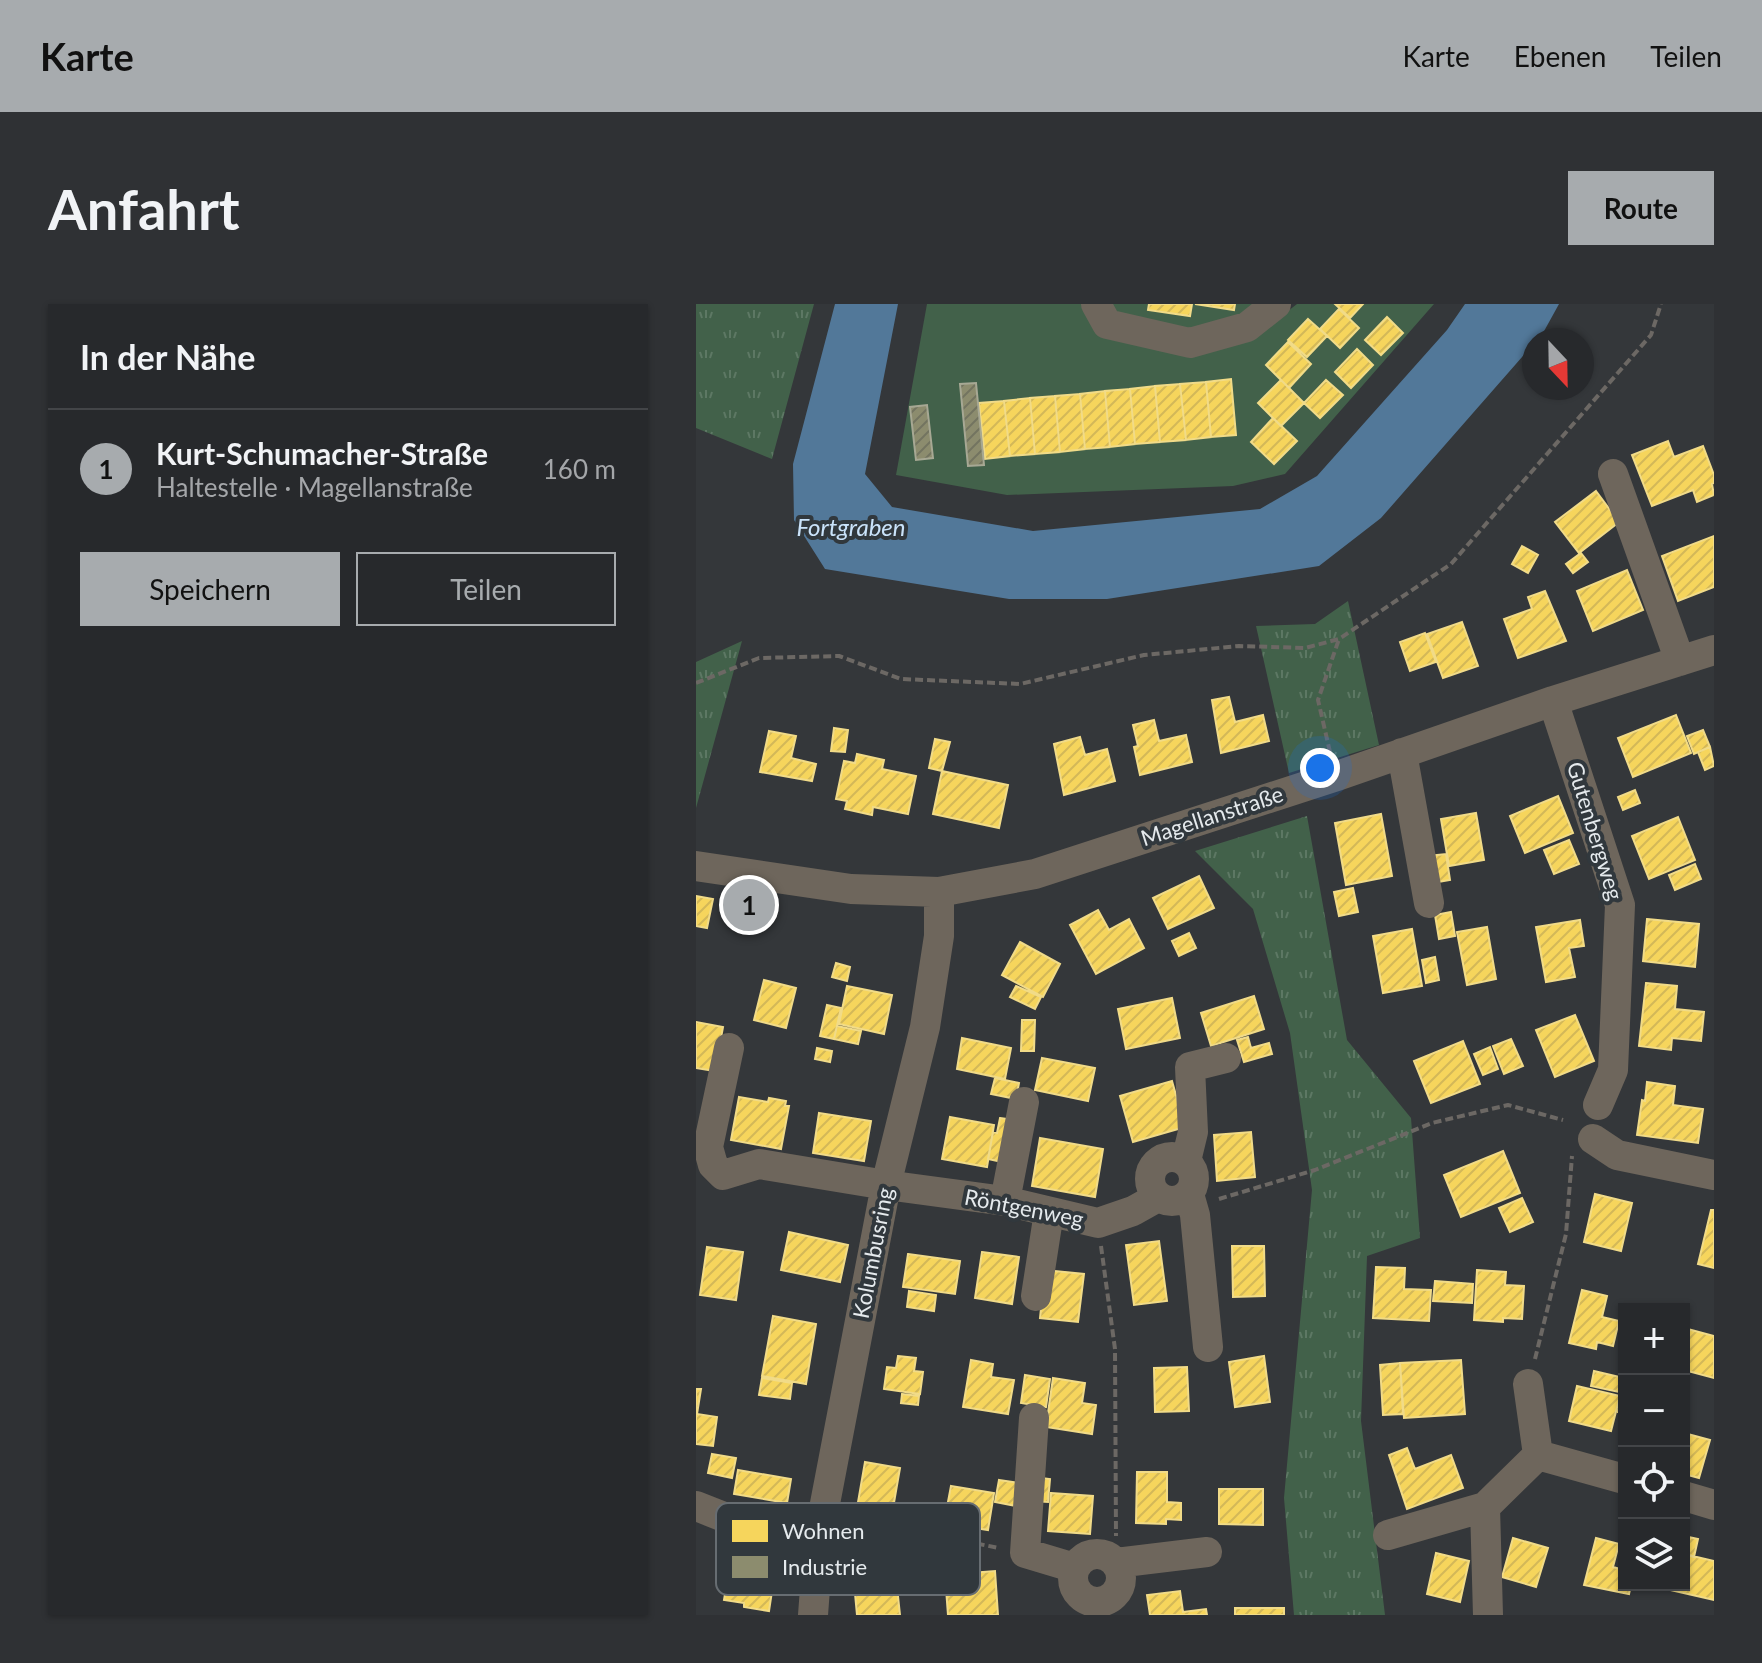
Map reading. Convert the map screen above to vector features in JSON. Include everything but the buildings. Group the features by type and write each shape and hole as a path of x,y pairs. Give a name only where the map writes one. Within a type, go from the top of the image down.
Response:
{"street":[{"path":"1096,304 1107,324 1190,343 1247,327 1276,304"},
{"path":"1613,474 1680,661"},
{"name":"Magellanstraße","path":"696,866 851,889 939,892 1035,874 1714,650"},
{"name":"Gutenbergweg","path":"1553,701 1620,905 1613,1070 1598,1105"},
{"path":"1402,753 1429,903"},
{"name":"Kolumbusring","path":"825,1503 886,1185 925,1027 939,936 939,892"},
{"name":"Röntgenweg","path":"729,1048 708,1147 713,1165 723,1175 759,1164 1005,1201 1098,1223 1133,1211 1158,1197 1171,1202 1189,1194"},
{"path":"1186,1161 1193,1132 1190,1067 1226,1058"},
{"path":"1005,1201 1024,1102"},
{"path":"1583,1145 1714,1175"},
{"path":"1158,1197 1150,1183 1152,1169 1163,1159 1171,1157 1186,1161 1195,1180 1189,1194 1195,1215 1208,1347"},
{"path":"1036,1296 1049,1212"},
{"path":"1528,1384 1538,1455"},
{"path":"1034,1418 1025,1553 1075,1568 1073,1576 1077,1591 1089,1600 1104,1600 1118,1590 1207,1552"},
{"path":"1538,1455 1618,1477"},
{"path":"1388,1535 1485,1507 1538,1455"},
{"path":"1690,1498 1714,1505"},
{"path":"696,1506 716,1514"},
{"path":"1485,1507 1488,1615"},
{"name":"Kolumbusring","path":"813,1615 814,1595"}],"path":[{"path":"696,683 759,658 839,656 901,679 1020,684 1144,655 1239,646 1305,648 1339,639 1451,564 1651,335 1661,304"},
{"path":"1337,776 1318,700 1339,639"},
{"path":"1189,1194 1213,1200 1315,1170 1432,1123 1508,1105 1563,1120"},
{"path":"1528,1384 1566,1234 1583,1145"},
{"path":"1098,1223 1115,1349 1118,1590"},
{"path":"980,1544 1025,1553"}],"green space":[{"path":"696,304 814,304 772,459 696,428"},
{"path":"927,304 1081,304 1100,333 1252,339 1297,304 1434,304 1285,474 1233,486 1007,495 896,475"},
{"path":"1105,304 1261,304 1243,318 1190,334 1112,315"},
{"path":"1348,601 1379,745 1289,773 1256,626 1315,624"},
{"path":"742,641 696,808 696,662"},
{"path":"1307,816 1347,1040 1411,1118 1420,1238 1367,1256 1361,1421 1385,1615 1294,1615 1284,1498 1312,1190 1290,1033 1253,909 1195,851"}],"water":[{"name":"Fortgraben","path":"835,304 898,304 865,474 892,507 1033,531 1260,509 1317,476 1447,330 1465,304 1559,304 1546,328 1522,328 1522,357 1381,518 1319,566 1107,599 1009,599 825,569 794,520 793,464"}],"place":[{"name":"Kurt-Schumacher-Straße","path":"749,905"}]}
